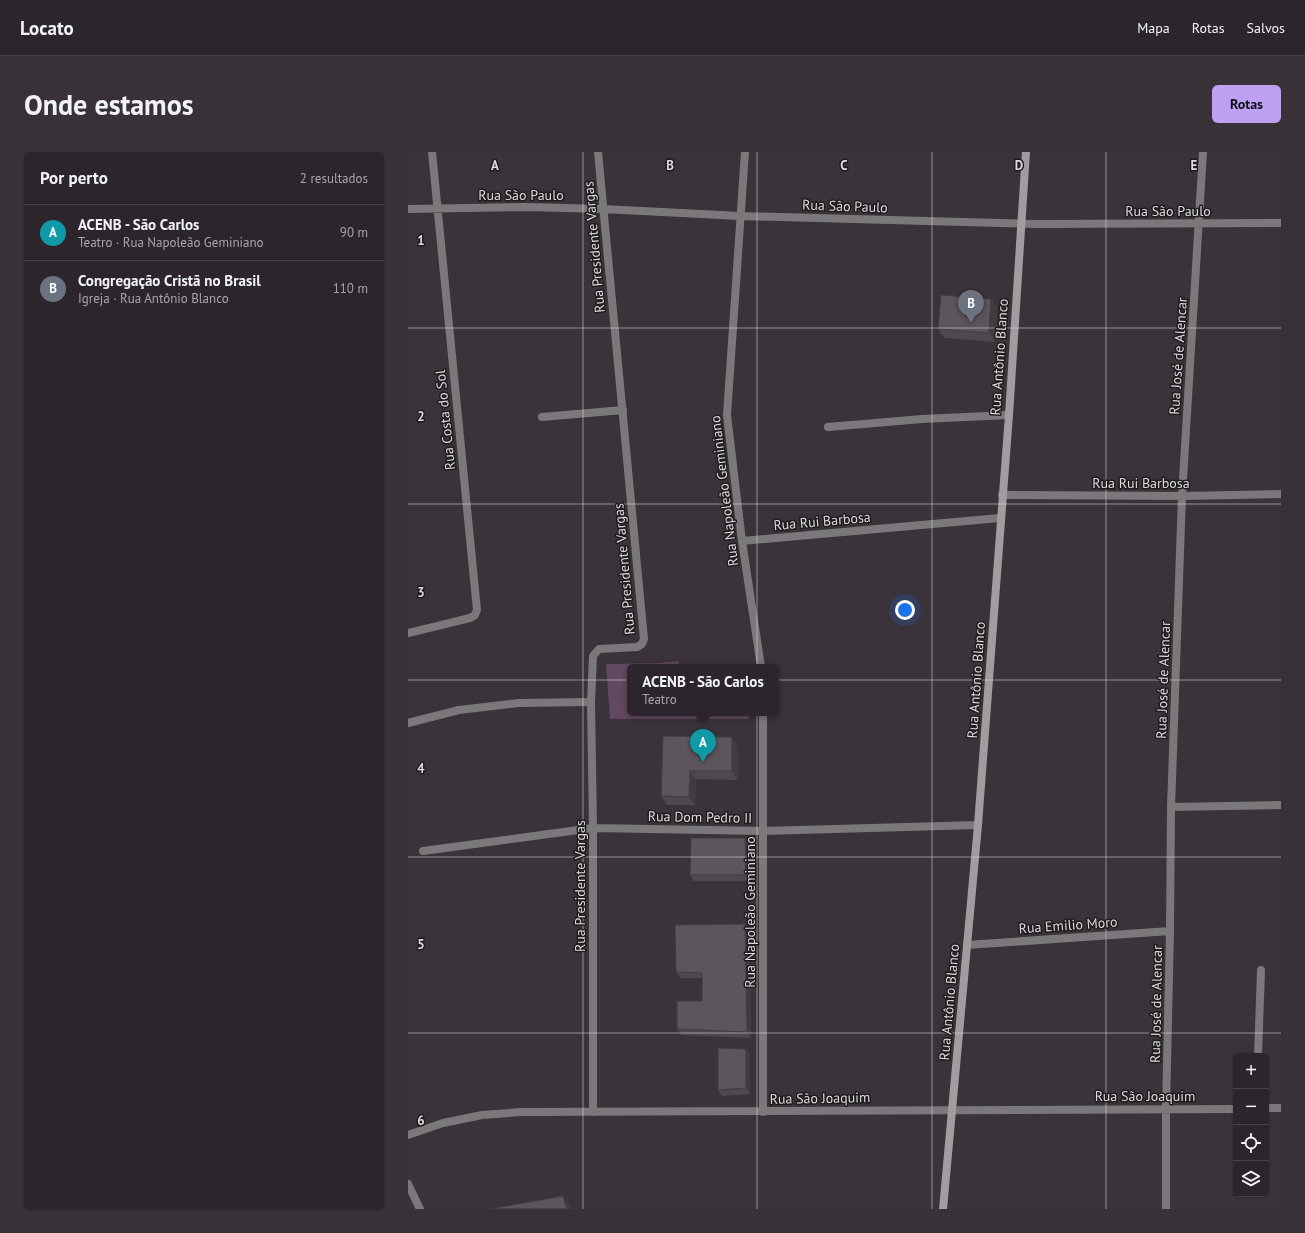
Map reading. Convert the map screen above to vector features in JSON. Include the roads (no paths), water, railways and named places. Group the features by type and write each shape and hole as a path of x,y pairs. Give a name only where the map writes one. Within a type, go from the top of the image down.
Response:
{"street":[{"name":"Rua Costa do Sol","path":"408,633 470,618 477,610 432,152"},
{"name":"Rua Presidente Vargas","path":"593,1112 593,656 599,649 637,647 642,644 644,639 598,152"},
{"name":"Rua Napoleão Geminiano","path":"745,152 727,415 742,542 760,664"},
{"name":"Rua Antônio Blanco","path":"943,1209 978,825 1000,518 1009,415 1026,152"},
{"name":"Rua José de Alencar","path":"1166,1209 1166,1110 1171,807 1182,496 1203,152"},
{"name":"Rua São Paulo","path":"408,209 527,207 604,209 740,216 1021,224 1281,223"},
{"path":"542,417 623,410"},
{"path":"828,427 922,419 1009,415"},
{"name":"Rua Rui Barbosa","path":"1002,496 1182,496 1281,494"},
{"name":"Rua Rui Barbosa","path":"742,542 1000,518"},
{"path":"408,723 459,710 519,703 592,702"},
{"name":"Rua Napoleão Geminiano","path":"763,716 763,1112"},
{"path":"1171,807 1281,805"},
{"name":"Rua Dom Pedro II","path":"423,851 593,828 763,830 978,825"},
{"name":"Rua Emilio Moro","path":"967,945 1170,931"},
{"path":"1258,1053 1261,970"},
{"path":"1269,1108 1281,1108"},
{"name":"Rua São Joaquim","path":"408,1135 443,1123 482,1115 522,1112 1233,1109"},
{"path":"408,1184 420,1209"}],"place":[{"name":"Congregação Cristã no Brasil","path":"971,323"},
{"name":"ACENB - São Carlos","path":"703,762"}]}
